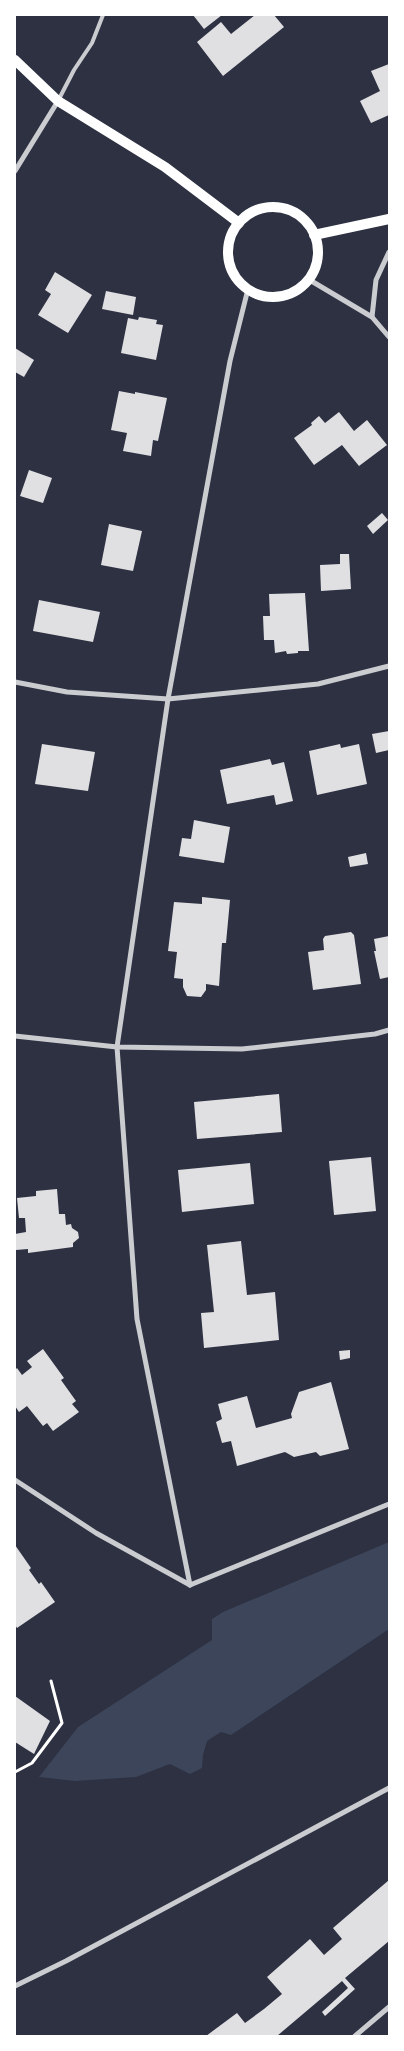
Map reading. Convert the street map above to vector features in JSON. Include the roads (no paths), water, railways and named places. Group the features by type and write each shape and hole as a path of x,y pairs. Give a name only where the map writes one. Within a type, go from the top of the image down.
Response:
{"main road":[{"path":"15,60 58,101 165,167 238,223"},
{"path":"265,208 280,208 294,212 306,222 314,235 318,250 316,265 308,279 299,289 286,294 273,297 260,295 248,289 237,278 230,265 228,250 231,236 238,223 250,213 265,208"},
{"path":"314,235 389,219"}],"street":[{"path":"15,171 58,101"},
{"path":"372,317 376,280 389,252"},
{"path":"308,279 372,317 389,337"},
{"path":"190,1585 137,1319 117,1047 168,699 230,362 248,289"},
{"path":"15,682 67,692 168,699 318,684 389,666"},
{"path":"15,1036 117,1047 242,1049 375,1034 389,1030"},
{"path":"15,1480 96,1533 190,1585"},
{"path":"190,1585 389,1504"},
{"path":"15,1986 75,1956 389,1788"},
{"path":"354,2036 389,2007"}],"lane":[{"path":"58,101 74,70 92,43 103,15"}]}
